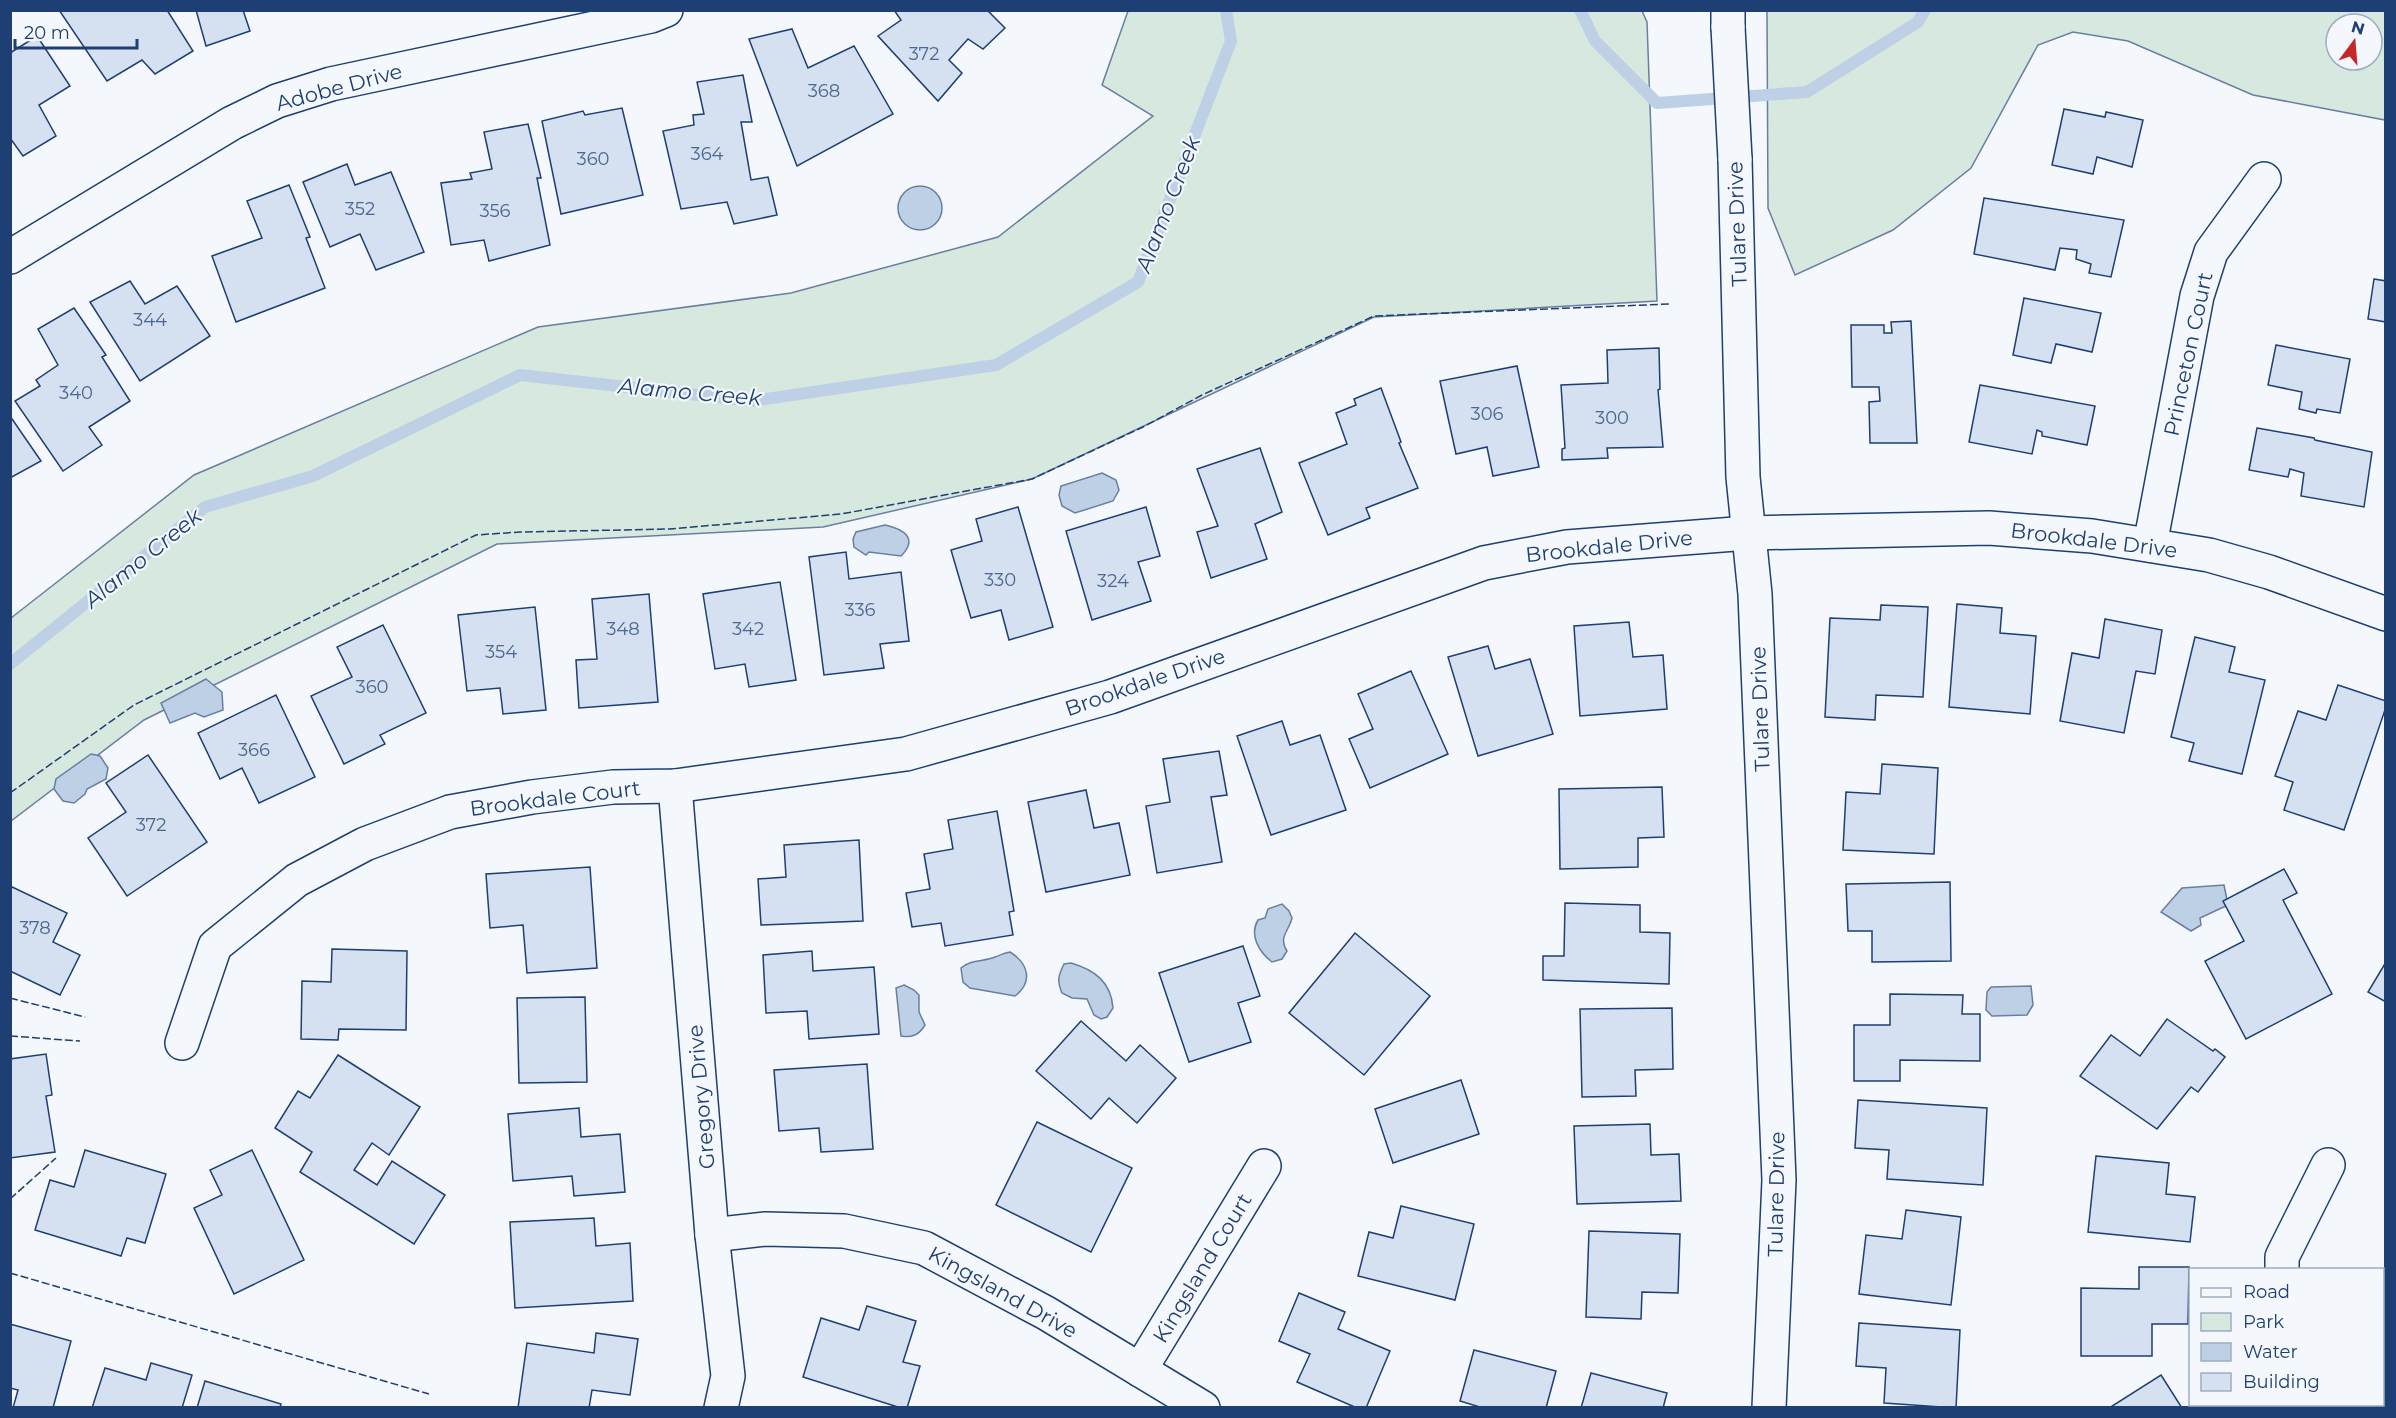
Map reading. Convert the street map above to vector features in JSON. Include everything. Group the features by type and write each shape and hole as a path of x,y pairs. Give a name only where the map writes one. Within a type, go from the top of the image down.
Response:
{"street":[{"name":"Adobe Drive","path":"10,257 232,123 277,101 331,84 651,16 666,10"},
{"name":"Tulare Drive","path":"1728,19 1735,159 1743,477 1755,594 1779,1180 1769,1407"},
{"name":"Princeton Court","path":"2150,545 2197,296 2211,252 2264,179"},
{"name":"Brookdale Drive","path":"675,786 906,754 1110,697 1484,563 1567,547 1748,533 1989,528 2092,536 2209,555 2259,569 2385,614"},
{"name":"Brookdale Court","path":"182,1043 215,946 297,880 365,844 450,812 531,797 613,787 675,786"},
{"name":"Gregory Drive","path":"675,786 712,1235 728,1376 721,1407"},
{"path":"2282,1268 2282,1257 2328,1165"},
{"name":"Kingsland Court","path":"1140,1370 1264,1166"},
{"name":"Kingsland Drive","path":"712,1235 766,1229 844,1231 924,1248 1046,1313 1203,1407"}],"green space":[{"path":"1128,11 1642,11 1647,22 1657,301 1374,317 1032,479 823,527 497,544 144,720 11,821 11,618 194,475 538,327 791,293 998,237 1153,116 1102,85"},
{"path":"1767,11 2385,11 2385,120 2253,95 2128,41 2073,32 2038,45 1971,168 1893,230 1795,275 1768,208"}],"water":[{"path":"920,186 929,187 936,192 941,199 941,217 936,224 929,229 920,230 911,229 904,224 899,217 898,208 899,199 904,192 911,187"},
{"path":"1102,473 1116,480 1119,490 1113,501 1075,513 1062,506 1059,495 1061,486"},
{"path":"885,525 898,529 909,539 909,544 901,556 869,552 866,555 854,547 853,539 856,532"},
{"path":"206,679 222,692 223,710 204,717 195,713 170,723 161,703"},
{"path":"91,754 100,756 108,768 106,779 87,789 85,794 74,803 63,801 54,789 56,779"},
{"path":"2224,885 2228,905 2200,918 2201,925 2191,931 2161,912 2182,888"},
{"path":"1282,904 1292,918 1284,938 1287,951 1282,959 1272,962 1257,943 1255,926 1258,920 1265,918 1268,909"},
{"path":"1010,952 1021,962 1026,973 1024,985 1015,996 970,988 963,982 961,968 965,965"},
{"path":"1071,963 1094,973 1105,984 1112,999 1113,1008 1107,1017 1101,1019 1094,1015 1087,999 1072,998 1062,993 1059,975 1064,964"},
{"path":"904,985 919,995 919,1012 925,1025 918,1033 909,1037 901,1036 896,988"},
{"path":"2031,986 2033,1005 2027,1015 1992,1016 1986,1010 1987,992 1991,987"}],"building":[{"path":"59,10 167,10 193,51 155,74 142,60 107,81"},
{"path":"196,10 243,10 250,31 206,46"},
{"path":"894,10 987,10 1005,28 983,49 968,39 949,60 962,73 938,101 878,36 901,20"},
{"path":"792,29 808,68 854,46 893,114 797,166 749,39"},
{"path":"37,36 70,86 39,105 56,136 23,156 10,138 10,53"},
{"path":"743,75 752,122 741,122 751,180 768,177 777,215 734,224 727,202 681,209 663,131 694,125 693,115 704,114 697,82"},
{"path":"622,108 643,195 561,214 542,121 583,111 585,115"},
{"path":"2064,109 2105,117 2106,112 2143,120 2132,167 2097,157 2093,174 2052,165"},
{"path":"528,124 541,178 537,178 550,245 489,261 484,240 451,245 441,183 472,179 470,173 492,169 484,132"},
{"path":"347,164 355,185 391,172 424,252 376,270 360,234 330,247 303,182"},
{"path":"289,185 310,237 306,238 325,288 236,322 212,256 262,238 247,201"},
{"path":"1984,198 2124,220 2111,277 2089,273 2091,264 2076,259 2077,250 2060,248 2055,270 1974,254"},
{"path":"2374,279 2386,281 2386,322 2368,319"},
{"path":"130,281 145,304 177,286 210,336 140,381 90,302"},
{"path":"2024,298 2101,313 2092,352 2056,344 2051,363 2013,355"},
{"path":"74,308 106,355 102,357 130,401 89,427 102,445 63,471 15,401 40,386 36,380 58,365 38,329"},
{"path":"1911,321 1917,443 1870,443 1869,402 1880,401 1879,387 1852,387 1851,325 1884,325 1884,333 1892,333 1891,322"},
{"path":"2276,345 2350,359 2340,413 2317,409 2316,413 2299,409 2302,392 2268,385"},
{"path":"1659,348 1660,389 1658,390 1663,447 1607,448 1608,458 1562,460 1562,449 1565,448 1561,385 1608,383 1607,350"},
{"path":"1517,366 1539,467 1493,476 1487,447 1456,454 1440,381"},
{"path":"1980,385 2095,406 2087,445 2042,436 2042,432 2037,430 2032,454 1969,442"},
{"path":"1381,388 1401,442 1399,443 1418,488 1366,508 1370,518 1328,535 1299,463 1347,444 1336,413 1356,405 1354,399"},
{"path":"10,416 41,461 10,478"},
{"path":"2257,428 2314,438 2372,452 2364,507 2301,496 2304,473 2290,469 2288,477 2249,470"},
{"path":"1260,448 1282,512 1255,524 1267,559 1211,578 1197,532 1218,526 1197,469"},
{"path":"1018,507 1053,627 1009,640 1001,610 971,618 951,550 982,541 976,519"},
{"path":"1146,507 1160,556 1138,562 1151,601 1092,620 1066,531"},
{"path":"846,552 849,579 901,572 909,641 880,644 884,668 824,675 809,557"},
{"path":"780,582 796,680 749,687 745,664 715,669 703,594"},
{"path":"649,594 658,702 579,708 576,660 597,659 592,599"},
{"path":"1957,604 2002,608 2000,633 2036,636 2030,714 1949,707"},
{"path":"1881,605 1928,607 1923,697 1876,695 1875,720 1825,717 1830,618 1880,620"},
{"path":"535,607 546,710 503,714 500,688 467,691 458,615"},
{"path":"2105,619 2162,630 2155,674 2136,671 2124,733 2060,721 2072,653 2099,658"},
{"path":"1629,622 1633,657 1663,655 1667,709 1580,716 1574,626"},
{"path":"383,625 426,713 380,735 385,744 344,764 311,696 352,677 337,647"},
{"path":"2195,637 2235,647 2229,672 2265,680 2242,774 2189,761 2194,743 2171,737"},
{"path":"1488,646 1495,669 1530,659 1553,734 1478,756 1448,657"},
{"path":"1411,671 1448,754 1370,788 1349,739 1373,729 1358,694"},
{"path":"2338,685 2386,701 2386,707 2344,830 2284,810 2293,782 2275,776 2298,711 2326,720"},
{"path":"276,695 315,777 259,803 242,768 220,779 198,733"},
{"path":"1282,721 1290,745 1320,735 1346,810 1271,835 1237,736"},
{"path":"1219,751 1227,795 1211,797 1222,862 1157,873 1146,806 1170,802 1163,759"},
{"path":"148,755 207,842 127,896 88,838 126,812 106,783"},
{"path":"1882,764 1938,768 1934,854 1843,850 1846,792 1880,794"},
{"path":"1662,787 1664,837 1638,838 1638,867 1560,869 1559,789"},
{"path":"1086,790 1094,828 1119,823 1130,875 1046,892 1028,802"},
{"path":"997,811 1014,911 1009,912 1013,935 945,946 941,923 912,927 906,893 930,889 924,854 953,849 948,820"},
{"path":"859,840 863,921 761,925 758,879 786,877 784,845"},
{"path":"590,867 597,968 527,973 523,925 490,928 486,874"},
{"path":"2284,869 2297,893 2283,900 2332,994 2246,1039 2205,961 2244,941 2223,901"},
{"path":"1950,882 1951,961 1872,962 1872,931 1848,931 1846,884"},
{"path":"10,886 67,913 53,942 80,955 60,995 10,971"},
{"path":"1565,903 1640,905 1640,932 1670,933 1669,984 1543,980 1543,956 1564,956"},
{"path":"1355,933 1430,996 1364,1075 1289,1013"},
{"path":"1243,946 1260,996 1238,1003 1251,1042 1189,1062 1159,973"},
{"path":"332,949 407,951 406,1030 339,1029 338,1040 301,1039 302,981 331,982"},
{"path":"812,951 813,971 874,967 879,1034 809,1039 807,1011 766,1013 763,955"},
{"path":"2386,962 2386,1002 2368,992"},
{"path":"1890,994 1963,995 1962,1014 1980,1014 1980,1061 1900,1060 1900,1081 1854,1081 1854,1025 1890,1025"},
{"path":"585,997 587,1082 519,1083 517,998"},
{"path":"1672,1008 1673,1069 1635,1070 1636,1096 1582,1097 1580,1009"},
{"path":"2167,1019 2225,1057 2198,1092 2191,1087 2157,1129 2080,1076 2111,1035 2140,1056"},
{"path":"1081,1021 1126,1061 1140,1045 1176,1078 1137,1123 1109,1098 1091,1119 1036,1071"},
{"path":"46,1054 52,1095 46,1096 55,1152 10,1158 10,1059"},
{"path":"338,1055 420,1107 389,1155 372,1143 354,1170 377,1185 392,1161 445,1195 414,1244 300,1172 312,1152 275,1128 298,1091 310,1098"},
{"path":"867,1064 873,1149 821,1152 819,1128 779,1131 774,1070"},
{"path":"1461,1080 1479,1134 1393,1163 1375,1109"},
{"path":"1858,1100 1987,1108 1983,1185 1887,1179 1889,1150 1855,1148"},
{"path":"579,1108 581,1137 620,1134 625,1192 574,1196 572,1176 513,1181 508,1114"},
{"path":"1037,1122 1132,1168 1091,1252 996,1205"},
{"path":"1650,1124 1651,1155 1679,1154 1681,1201 1577,1204 1574,1126"},
{"path":"85,1150 166,1174 145,1243 127,1238 121,1256 35,1230 50,1180 74,1187"},
{"path":"252,1150 304,1260 234,1294 194,1208 222,1195 210,1170"},
{"path":"2096,1156 2169,1163 2166,1194 2195,1197 2190,1242 2088,1232"},
{"path":"1401,1206 1474,1224 1455,1300 1358,1276 1369,1232 1393,1238"},
{"path":"1906,1210 1961,1217 1951,1305 1859,1294 1866,1235 1902,1239"},
{"path":"594,1218 596,1246 630,1243 633,1301 515,1308 510,1222"},
{"path":"1589,1231 1680,1234 1678,1293 1642,1292 1641,1319 1586,1317"},
{"path":"2139,1267 2189,1267 2188,1324 2152,1324 2152,1356 2081,1356 2081,1288 2139,1289"},
{"path":"2386,1281 2386,1330 2384,1328 2384,1282"},
{"path":"1299,1293 1345,1312 1338,1329 1390,1351 1366,1408 1357,1408 1297,1382 1310,1354 1279,1341"},
{"path":"867,1306 916,1321 903,1362 920,1366 907,1408 803,1377 821,1318 859,1330"},
{"path":"1859,1323 1960,1330 1956,1408 1884,1403 1886,1368 1856,1366"},
{"path":"10,1324 71,1341 53,1408 13,1408 18,1390 10,1388"},
{"path":"596,1333 638,1339 630,1395 592,1390 589,1408 518,1408 527,1343 594,1353"},
{"path":"1474,1350 1556,1371 1546,1408 1483,1408 1460,1401"},
{"path":"151,1363 192,1375 182,1408 92,1408 105,1368 146,1380"},
{"path":"1591,1373 1667,1393 1663,1408 1581,1408"},
{"path":"2161,1375 2182,1408 2109,1408"},
{"path":"205,1381 281,1404 280,1408 197,1408"}],"waterway":[{"name":"Alamo Creek","path":"10,664 205,507 313,476 520,375 752,401 996,365 1138,282 1231,41 1226,10"},
{"name":"Alamo Creek","path":"1580,10 1595,41 1657,103 1807,92 1918,22 1925,10"}],"fence":[{"path":"10,793 134,705 476,535 670,529 841,514 1032,479 1143,427 1202,395 1374,316 1669,304"},
{"path":"10,998 85,1017"},
{"path":"10,1036 80,1041"},
{"path":"10,1199 56,1158"},
{"path":"10,1273 429,1394"}]}
